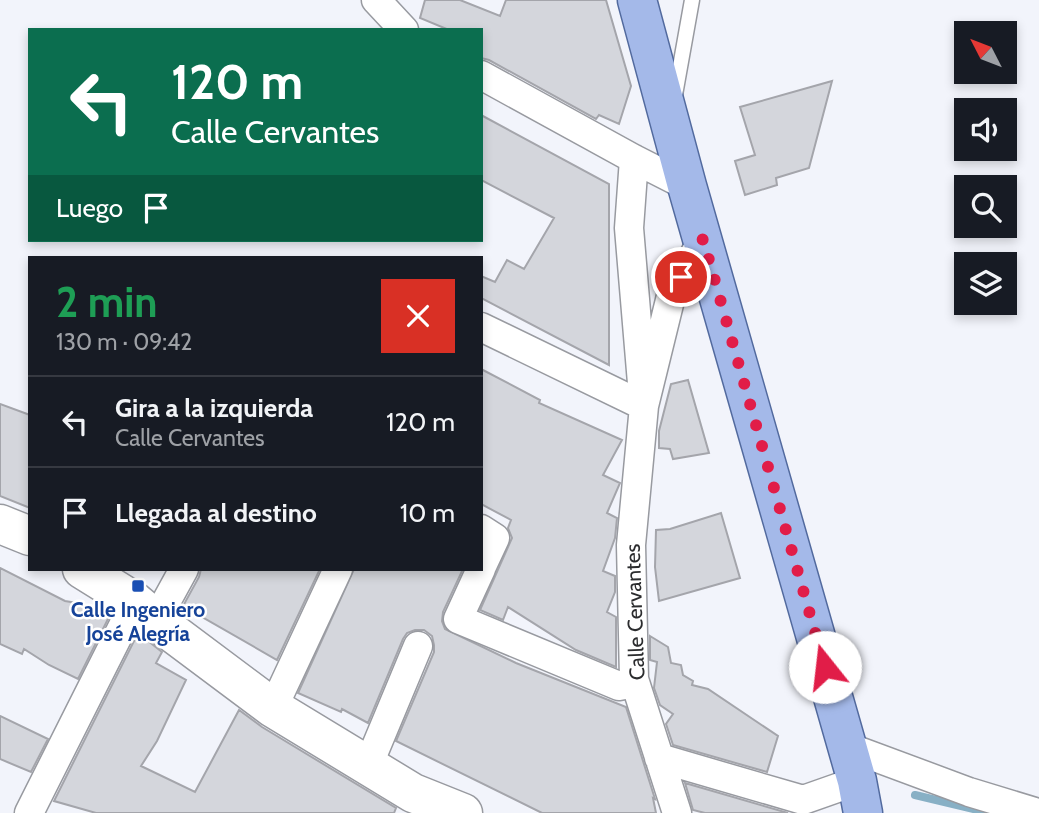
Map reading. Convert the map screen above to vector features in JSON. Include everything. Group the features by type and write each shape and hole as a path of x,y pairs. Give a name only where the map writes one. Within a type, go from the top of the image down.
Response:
{"main road":[{"path":"637,0 687,186 860,789"}],"street":[{"path":"376,0 402,28"},
{"path":"483,76 687,186"},
{"name":"Calle Cervantes","path":"634,159 629,228 644,406"},
{"name":"Calle Cervantes","path":"677,813 635,682 631,545 644,406 671,296 703,239"},
{"path":"483,328 644,406"},
{"path":"0,524 28,535"},
{"path":"483,530 495,538 483,564"},
{"path":"85,571 145,611 273,708 368,766 407,803 463,813"},
{"path":"29,813 145,611 182,571"},
{"path":"273,708 337,571"},
{"path":"480,571 457,619 619,686 635,682"},
{"path":"368,766 418,646"},
{"path":"659,758 803,800 860,789 969,792 1038,813"}],"lane":[{"path":"670,121 692,0"}],"building":[{"path":"425,0 460,0 500,16 506,0 606,0 631,86 619,124 599,115 596,119 483,58 483,28 444,28 420,18"},
{"path":"832,81 809,168 776,178 777,185 745,195 735,161 755,155 740,107"},
{"path":"483,116 609,184 609,365 483,299 483,277 495,282 507,260 524,269 554,218 483,181"},
{"path":"483,370 540,400 539,403 622,440 603,475 620,483 607,513 617,518 615,538 603,571 615,576 615,592 607,612 616,617 616,667 576,650 508,607 503,620 480,610 512,538 508,528 511,520 483,505"},
{"path":"688,380 709,453 673,459 670,449 659,448 659,431 671,384"},
{"path":"0,404 28,414 28,507 0,496"},
{"path":"721,513 740,578 659,601 655,567 656,530 670,529"},
{"path":"0,568 65,601 77,603 109,617 78,679 24,649 22,654 0,644"},
{"path":"200,571 319,571 277,660 183,606"},
{"path":"353,571 462,571 443,612 445,629 516,663 626,707 655,799 653,798 656,813 542,813 396,741 434,652 432,636 424,630 407,633 403,639 368,723 342,709 341,712 298,693"},
{"path":"138,633 162,652 156,663 186,680 157,741 141,766 195,792 239,710 262,727 396,808 394,813 96,813 54,801"},
{"path":"650,636 668,647 671,663 681,665 683,675 693,681 692,685 708,689 778,736 767,772 673,745 666,724 673,714 660,705 654,688 657,662 650,660"},
{"path":"0,716 48,739 31,772 0,759"},
{"path":"685,783 788,813 705,813 693,810"}],"waterway":[{"path":"915,795 990,813"}],"place":[{"name":"Calle Ingeniero José Alegría","path":"138,586"}],"route":[{"path":"681,277 703,239 825,667"}]}
